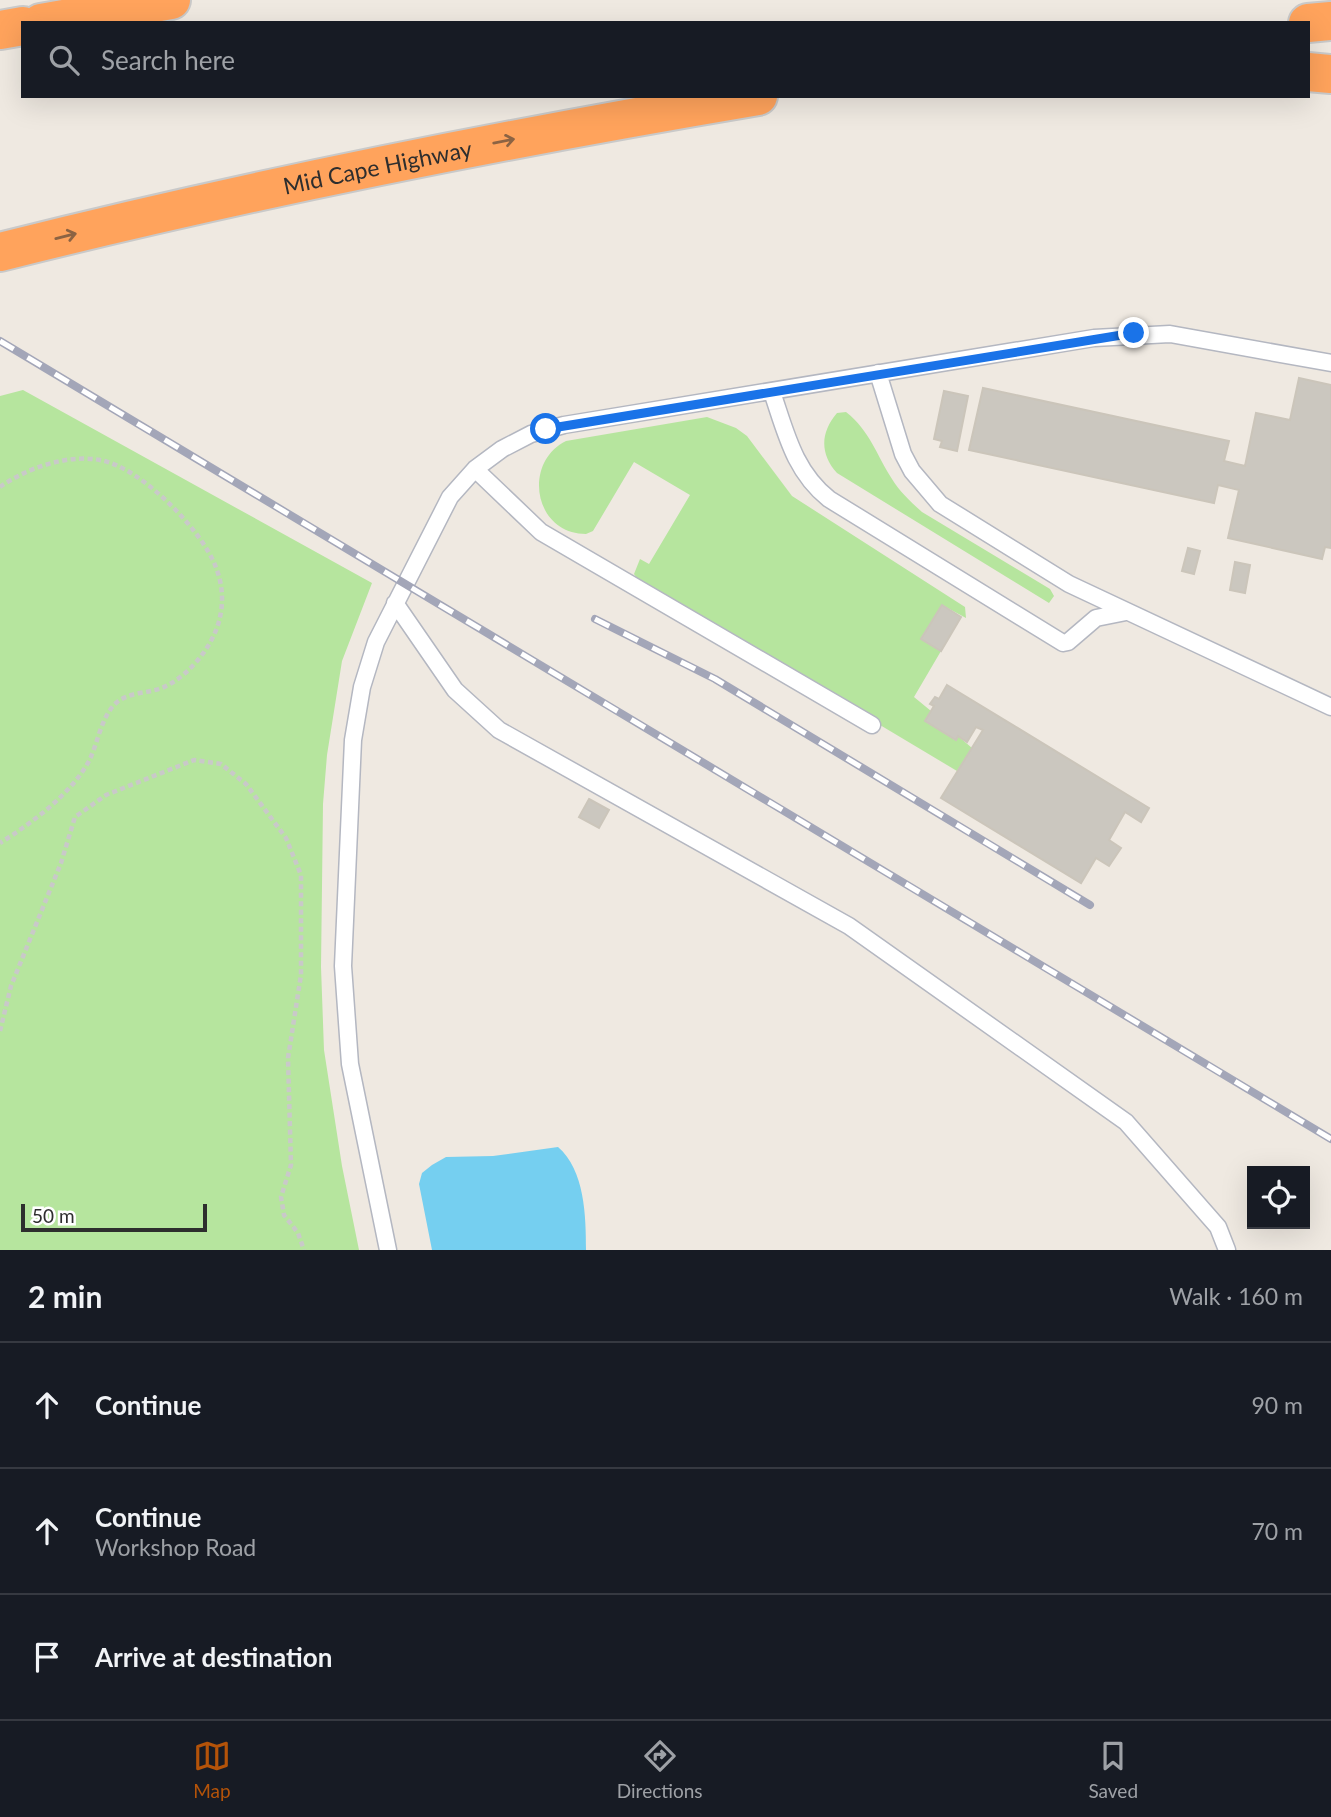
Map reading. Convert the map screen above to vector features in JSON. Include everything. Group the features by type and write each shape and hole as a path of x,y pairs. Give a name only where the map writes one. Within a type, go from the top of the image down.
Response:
{"highway":[{"path":"52,21 171,0"},
{"path":"1310,23 1331,21"},
{"path":"0,30 21,26"},
{"path":"1310,72 1331,74"},
{"name":"Mid Cape Highway","path":"0,252 166,211 437,154 747,98"}],"lane":[{"path":"388,1250 350,1065 343,966 356,713 367,666 395,603 450,497 475,469 509,444 546,429 1134,333 1170,334 1331,363"},
{"path":"878,373 903,454 912,471 940,505 1069,584 1330,705"},
{"path":"772,392 794,458 805,476 829,499 1063,643 1068,642 1096,618 1126,612"},
{"path":"475,469 541,532 872,725"},
{"path":"395,603 455,690 499,730 849,926 1126,1122 1218,1227 1227,1250"}],"path":[{"path":"0,487 19,475 64,460 102,460 126,469 160,497 195,533 215,565 223,598 218,626 195,663 167,686 118,702 105,720 87,764 70,786 30,822 0,843"},
{"path":"0,1031 11,986 61,863 75,817 106,795 194,760 209,761 232,771 275,820 294,853 301,875 301,975 288,1058 291,1165 281,1197 284,1215 298,1233 304,1250"}],"green space":[{"path":"23,390 372,583 342,661 327,755 323,804 321,967 324,1050 342,1166 359,1250 0,1250 0,396"},
{"path":"846,412 872,443 895,484 922,512 1050,589 1054,596 1049,603 837,473 827,458 825,436 837,413"},
{"path":"707,417 736,428 747,436 792,496 965,607 966,618 942,605 921,638 941,651 914,697 931,711 925,721 955,740 958,736 972,748 957,771 639,581 634,574 640,559 649,564 690,495 634,462 593,531 586,534 568,531 555,523 545,510 540,496 539,480 543,465 552,451 566,441"}],"water":[{"path":"558,1147 574,1168 579,1181 584,1209 586,1250 432,1250 419,1184 422,1173 446,1157 493,1156"}],"building":[{"path":"1299,378 1331,385 1331,548 1325,547 1322,559 1228,538 1239,490 1218,485 1214,503 969,450 983,388 1229,441 1224,461 1245,466 1256,413 1290,420"},
{"path":"944,391 968,396 957,451 940,447 942,441 934,439"},
{"path":"1188,548 1200,551 1194,574 1182,571"},
{"path":"1235,562 1250,565 1245,593 1230,590"},
{"path":"942,605 961,617 941,651 921,639"},
{"path":"947,685 1149,808 1141,822 1125,812 1109,840 1121,848 1109,866 1096,858 1081,883 941,798 983,730 976,727 967,742 958,736 956,740 925,721 934,706 930,704 935,697 939,699"},
{"path":"589,799 609,810 599,828 579,817"}],"railway":[{"path":"0,341 1331,1139"},
{"path":"595,619 715,679 1090,905"}],"route":[{"path":"546,429 1134,333"}]}
